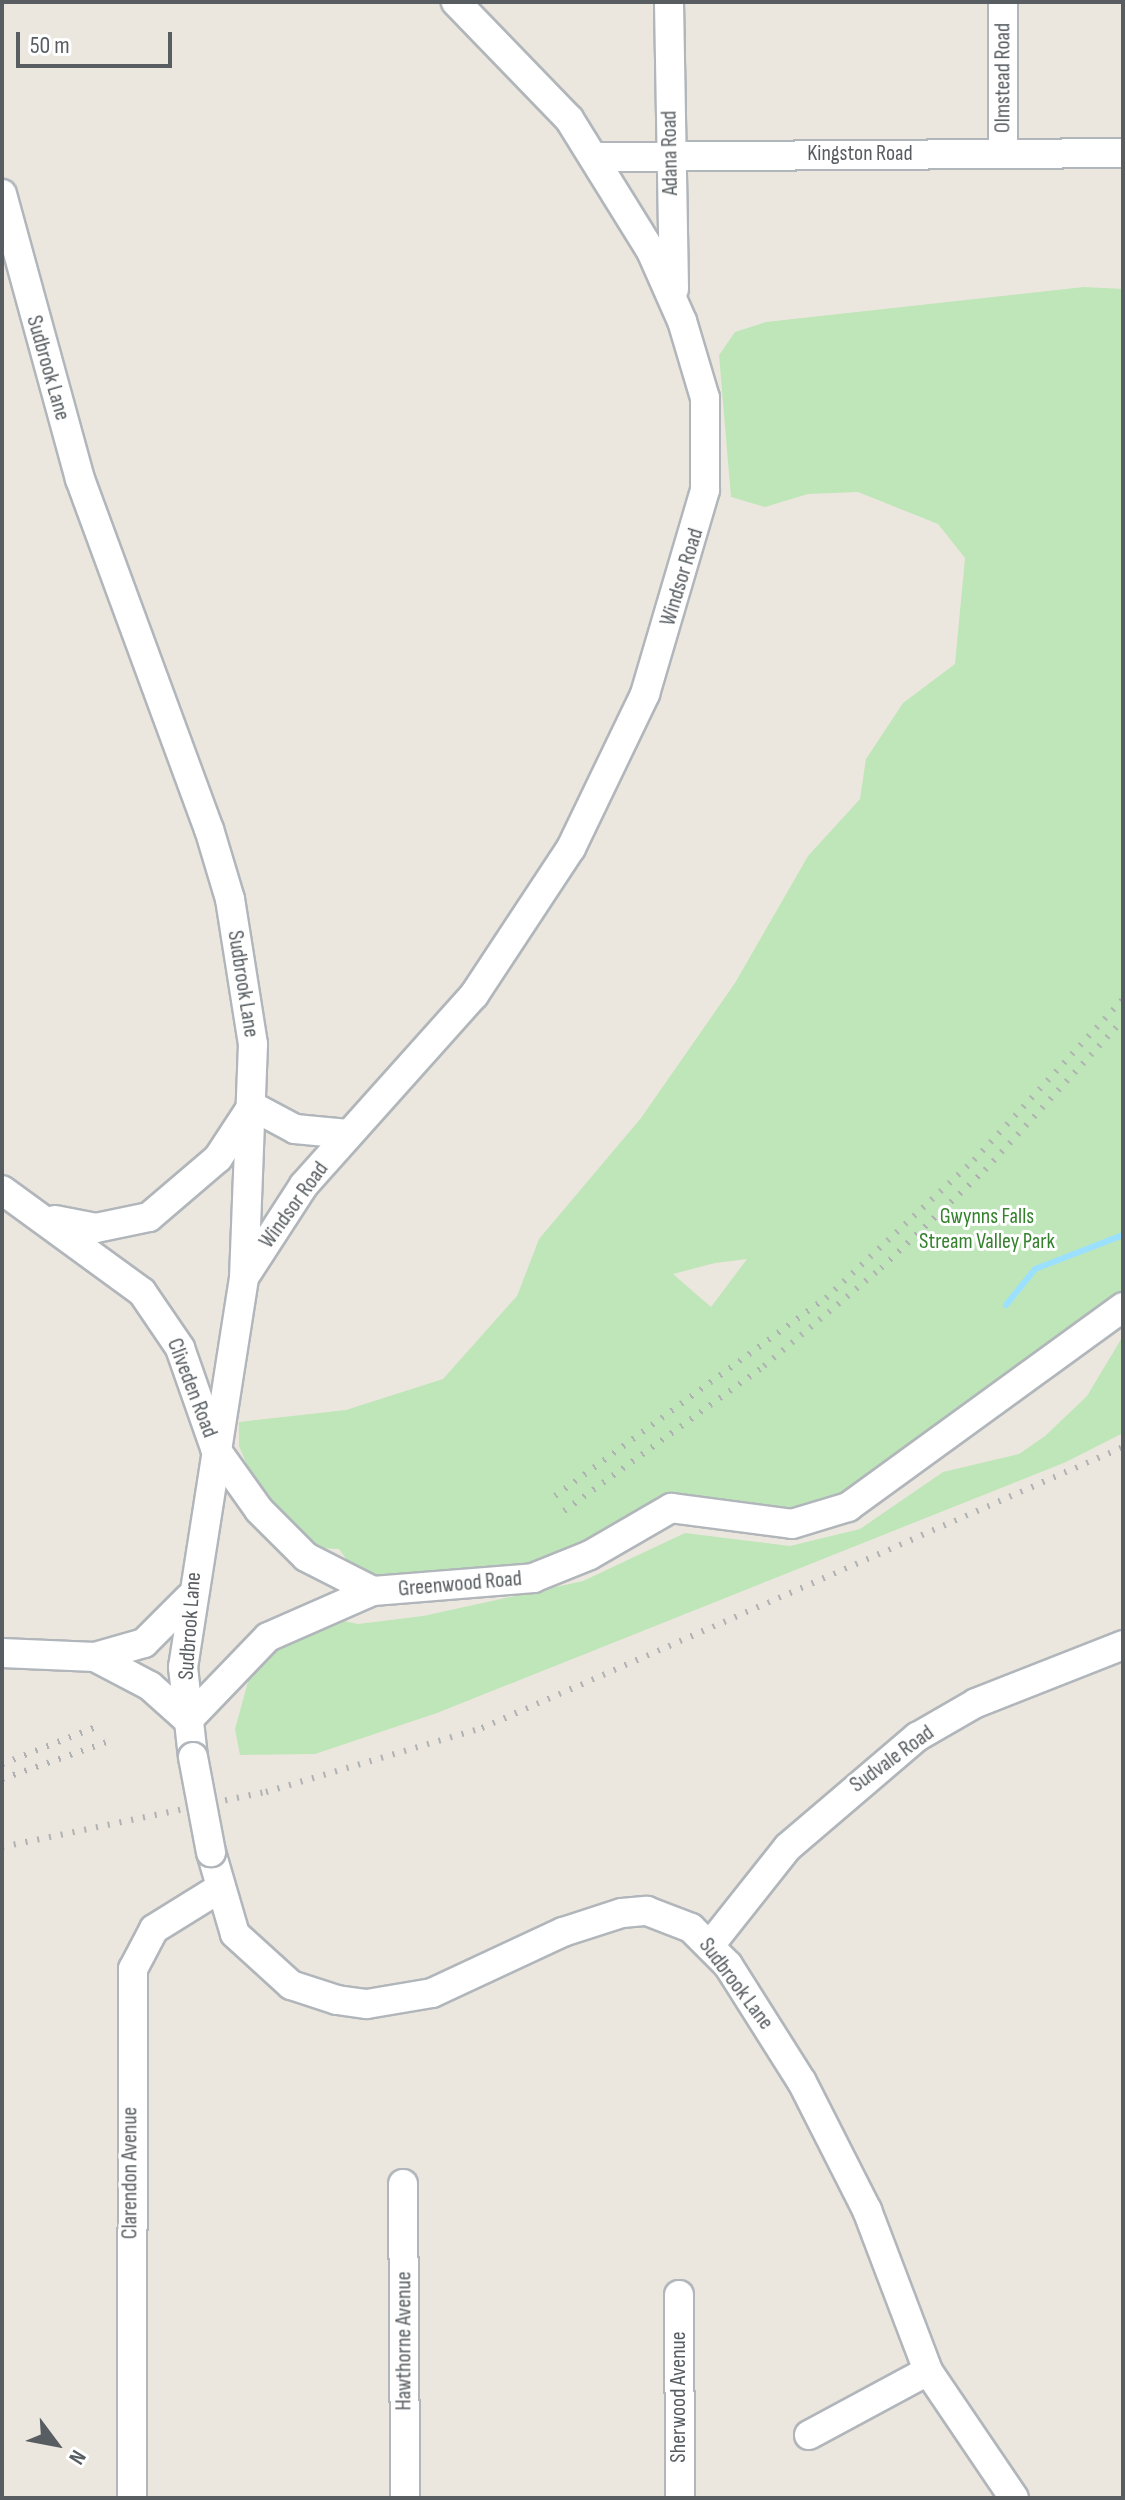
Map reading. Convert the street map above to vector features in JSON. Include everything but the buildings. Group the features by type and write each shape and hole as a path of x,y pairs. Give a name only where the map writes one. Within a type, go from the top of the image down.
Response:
{"street":[{"name":"Windsor Road","path":"244,1278 304,1185 465,1006 537,905 645,694 705,490 705,398 674,303 596,157 537,80 456,2"},
{"name":"Adana Road","path":"669,2 674,303"},
{"name":"Olmstead Road","path":"1003,2 1003,153"},
{"name":"Kingston Road","path":"596,157 1123,153"},
{"name":"Sudbrook Lane","path":"2,194 80,479 230,899 253,1044 244,1278 189,1598 188,1720 193,1757 217,1890 235,1934 270,1970 312,1993 367,2004 432,1993 563,1932 622,1913 670,1916 711,1944 832,2137 928,2371 1014,2498"},
{"name":"Windsor Road","path":"252,1106 295,1129 348,1134"},
{"path":"46,1218 96,1228 149,1217 218,1158 252,1106"},
{"name":"Cliveden Road","path":"2,1190 108,1263 164,1318 215,1448 282,1537 373,1591"},
{"name":"Greenwood Road","path":"188,1720 268,1637 373,1591 533,1578 590,1555 671,1508 792,1524 822,1517 933,1451 1123,1307"},
{"path":"2,1653 95,1657 144,1643 189,1598"},
{"name":"Sudvale Road","path":"711,1944 788,1847 917,1737 976,1703 1123,1645"},
{"path":"95,1657 150,1686 188,1720"},
{"name":"Clarendon Avenue","path":"132,2498 133,1969 154,1929 217,1890"},
{"name":"Hawthorne Avenue","path":"403,2184 405,2498"},
{"name":"Sherwood Avenue","path":"679,2295 680,2498"},
{"path":"809,2435 928,2371"}],"green space":[{"name":"Gwynns Falls Stream Valley Park","path":"1084,287 1123,289 1123,1292 843,1497 791,1512 667,1496 532,1567 435,1579 358,1575 339,1549 317,1548 255,1484 239,1446 239,1422 346,1410 443,1379 517,1296 539,1239 641,1118 735,983 808,856 860,799 866,759 903,703 955,664 965,558 938,524 858,492 808,494 765,507 731,497 719,355 735,332 766,322","holes":["747,1259 711,1307 673,1274 715,1263"]},
{"path":"1123,1336 1123,1433 1066,1462 437,1713 315,1754 240,1755 235,1729 249,1678 284,1637 330,1618 358,1624 423,1616 583,1581 685,1533 790,1546 860,1529 943,1472 1019,1454 1045,1436 1087,1396"}],"waterway":[{"path":"1006,1305 1035,1269 1123,1235"}],"railway":[{"path":"555,1496 826,1298 974,1160 1123,999"},
{"path":"564,1511 764,1366 881,1268 985,1170 1123,1020"},
{"path":"2,1847 266,1792 482,1728 1123,1447"},
{"path":"2,1764 101,1725"},
{"path":"2,1779 107,1742"}]}
